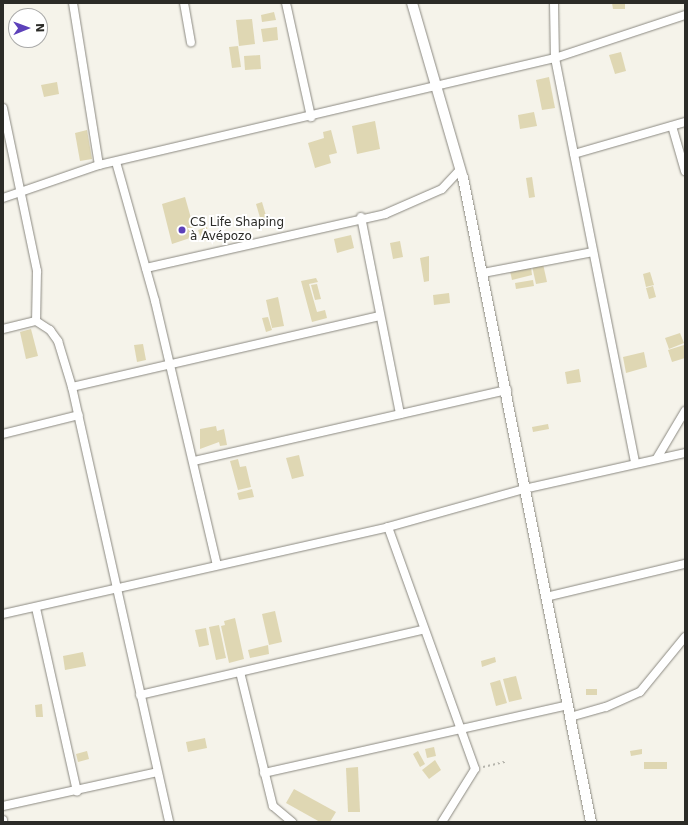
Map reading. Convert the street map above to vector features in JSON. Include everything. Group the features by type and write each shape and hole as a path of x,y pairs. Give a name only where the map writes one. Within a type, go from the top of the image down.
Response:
{"street":[{"path":"73,3 100,166"},
{"path":"184,3 191,42"},
{"path":"286,3 312,117"},
{"path":"412,3 438,88 460,170 483,273 507,390 524,489 592,822"},
{"path":"554,3 555,58 635,463"},
{"path":"3,198 100,166 438,88 555,58 685,15"},
{"path":"3,108 37,271 36,321"},
{"path":"574,154 685,122"},
{"path":"672,126 685,171"},
{"path":"116,162 146,268 194,461 217,565"},
{"path":"146,268 360,218 385,214 416,203 442,189 460,170"},
{"path":"360,218 400,414"},
{"path":"483,273 593,252"},
{"path":"72,387 379,316"},
{"path":"3,329 36,321 50,330 58,341 72,387 168,822"},
{"path":"194,461 507,390"},
{"path":"656,458 685,411"},
{"path":"3,434 78,415"},
{"path":"3,614 36,608 117,586 388,526 524,489 656,458 685,453"},
{"path":"388,526 422,630 475,769 442,822"},
{"path":"546,597 685,564"},
{"path":"36,608 77,791"},
{"path":"140,695 422,630"},
{"path":"570,717 606,707 640,692 685,637"},
{"path":"240,672 273,806 292,822"},
{"path":"264,773 567,705"},
{"path":"3,806 77,791 157,772"}],"path":[{"path":"475,769 505,762"}],"building":[{"path":"612,3 625,3 625,9 613,9"},
{"path":"274,12 276,20 262,22 261,15"},
{"path":"252,19 255,44 239,46 236,20"},
{"path":"277,27 278,40 263,42 261,29"},
{"path":"238,46 241,67 232,68 229,47"},
{"path":"621,52 626,71 615,74 609,55"},
{"path":"260,55 261,69 245,70 244,56"},
{"path":"549,77 555,108 542,110 536,80"},
{"path":"57,82 59,94 44,97 41,85"},
{"path":"534,112 537,126 520,129 518,115"},
{"path":"375,121 380,149 357,154 352,126"},
{"path":"87,130 92,159 80,161 75,133"},
{"path":"331,130 337,153 329,155 331,163 315,168 308,143 324,138 323,132"},
{"path":"532,177 535,197 529,198 526,178"},
{"path":"185,197 196,236 172,244 162,204"},
{"path":"262,202 267,219 261,221 256,204"},
{"path":"207,227 210,239 202,241 198,230"},
{"path":"351,235 354,248 337,253 334,239"},
{"path":"400,241 403,257 393,259 390,243"},
{"path":"429,256 429,281 424,282 420,258"},
{"path":"543,264 547,282 536,284 532,266"},
{"path":"531,267 532,275 512,280 510,271"},
{"path":"650,272 654,285 646,287 643,274"},
{"path":"316,278 318,282 309,284 317,312 325,310 327,318 312,322 301,281"},
{"path":"533,280 534,286 516,289 515,283"},
{"path":"317,284 321,299 315,300 311,285"},
{"path":"653,286 656,297 649,299 646,288"},
{"path":"449,293 450,303 434,305 433,295"},
{"path":"278,297 284,326 272,328 266,300"},
{"path":"268,317 272,330 266,332 262,318"},
{"path":"31,329 38,356 26,359 20,332"},
{"path":"680,333 684,343 669,349 665,338"},
{"path":"143,344 146,360 137,362 134,345"},
{"path":"684,345 685,358 672,362 668,350"},
{"path":"644,352 647,367 626,373 623,357"},
{"path":"579,369 581,382 567,384 565,372"},
{"path":"548,424 549,429 533,432 532,427"},
{"path":"216,426 217,431 224,429 227,445 220,446 219,442 200,449 200,429"},
{"path":"299,455 304,476 292,479 286,458"},
{"path":"238,459 240,467 246,466 251,487 238,490 230,461"},
{"path":"252,489 254,497 239,500 237,493"},
{"path":"275,611 282,642 269,645 262,614"},
{"path":"235,618 244,659 229,663 221,626 225,625 224,621"},
{"path":"219,625 226,658 216,660 209,627"},
{"path":"206,628 209,645 199,647 195,630"},
{"path":"268,645 269,654 250,658 248,650"},
{"path":"83,652 86,666 65,670 63,656"},
{"path":"495,657 496,662 482,667 481,661"},
{"path":"516,676 522,699 509,702 503,679"},
{"path":"500,680 507,703 496,706 490,683"},
{"path":"586,689 597,689 597,695 586,695"},
{"path":"42,704 43,717 36,717 35,705"},
{"path":"205,738 207,748 188,752 186,742"},
{"path":"434,747 436,756 427,758 425,749"},
{"path":"642,749 642,754 631,756 630,751"},
{"path":"87,751 89,759 78,762 76,754"},
{"path":"418,751 425,764 420,767 413,754"},
{"path":"435,760 441,770 429,779 422,770"},
{"path":"644,762 667,762 667,769 644,769"},
{"path":"358,767 360,812 348,812 346,768"},
{"path":"294,789 336,812 330,822 320,822 286,803"}],"place":[{"name":"CS Life Shaping à Avépozo","path":"182,230"}]}
